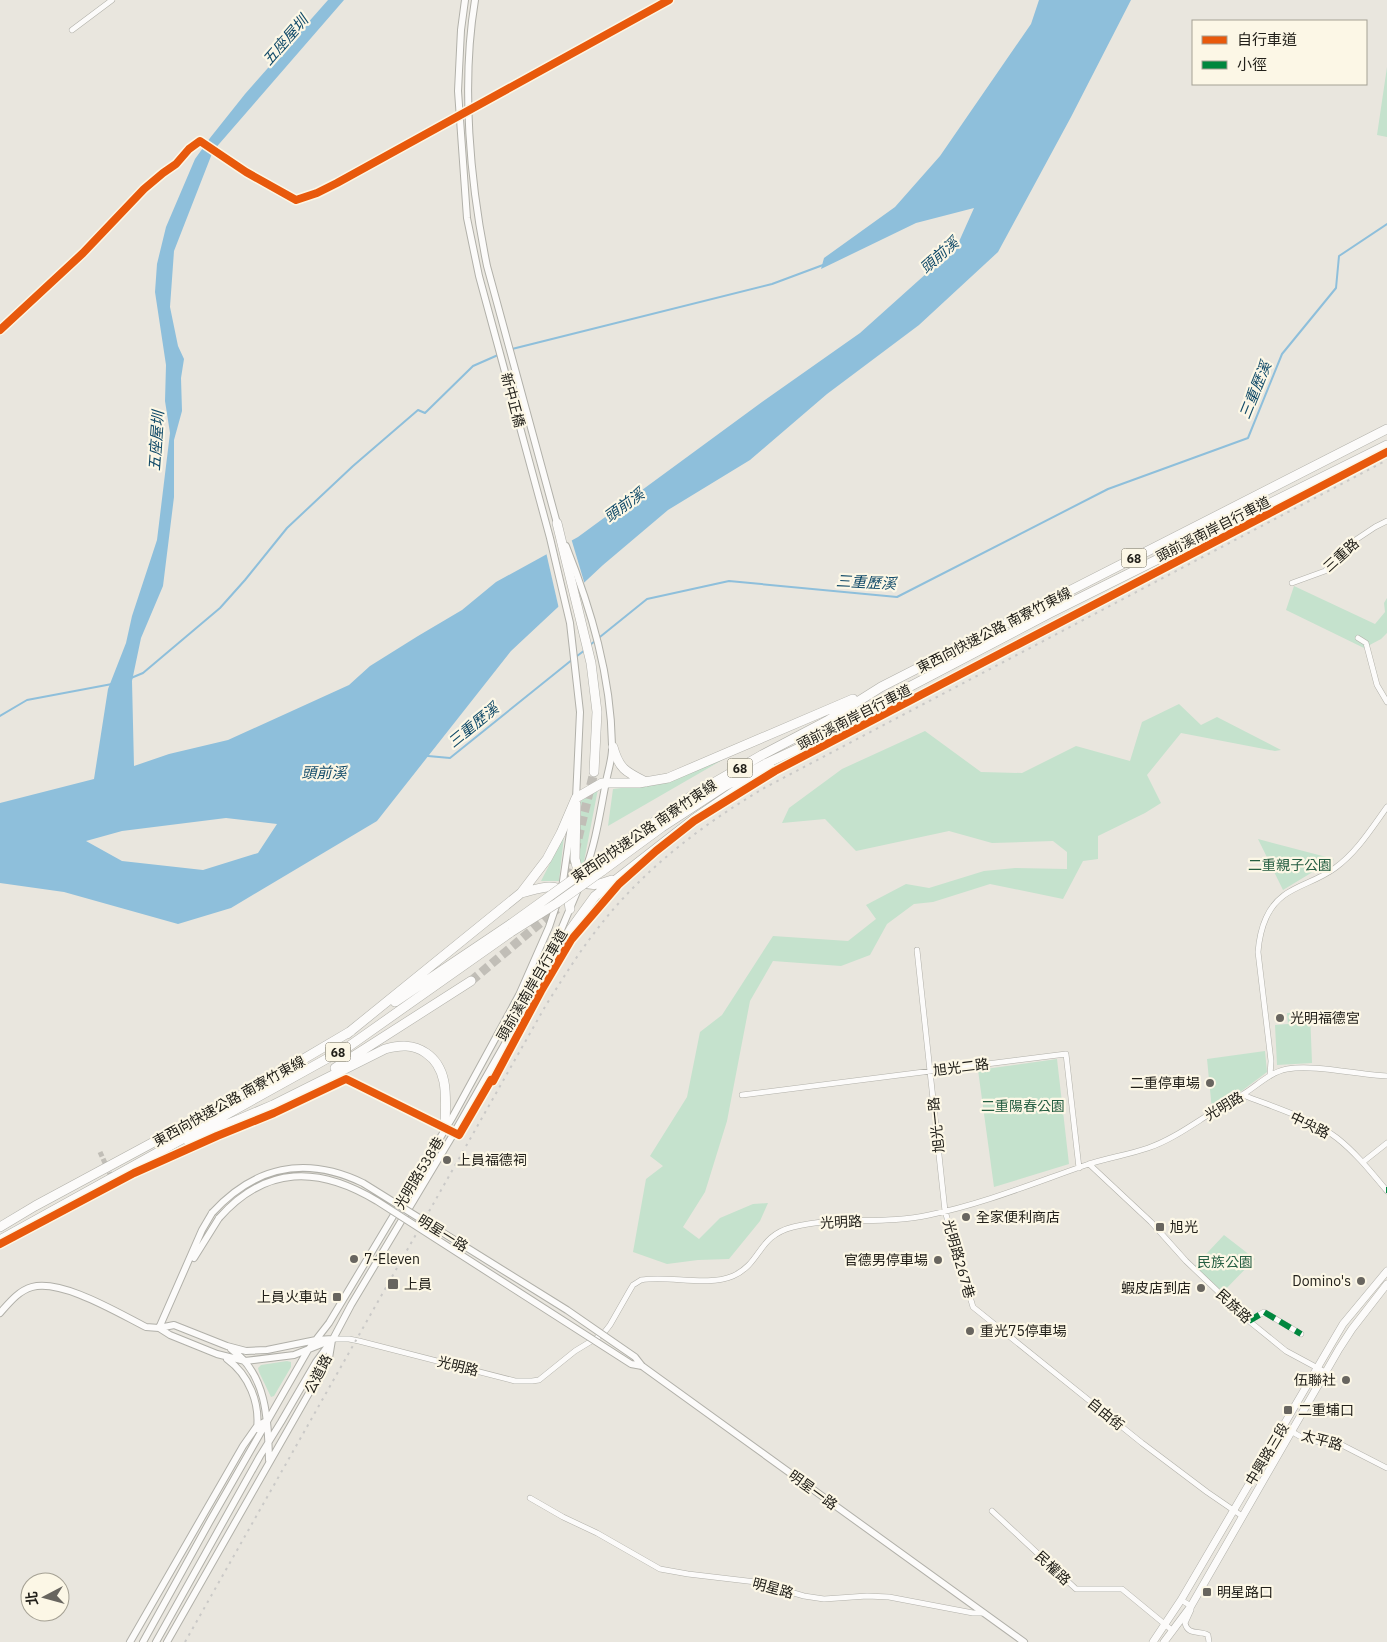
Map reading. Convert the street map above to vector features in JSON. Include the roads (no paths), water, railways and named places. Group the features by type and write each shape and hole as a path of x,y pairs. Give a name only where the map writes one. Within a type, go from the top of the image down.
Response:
{"highway":[{"name":"東西向快速公路 南寮竹東線","path":"0,1240 348,1047 511,928 604,856 691,796 762,755 827,721 881,687 1387,429"},
{"name":"東西向快速公路 南寮竹東線","path":"0,1227 35,1206 256,1087 347,1034 511,928 557,903 662,826 725,786 1050,613 1387,444"},
{"path":"557,523 591,663 597,712 594,772"},
{"path":"347,1034 521,893 547,858 561,833 576,798 602,783 646,782 668,778 881,687"},
{"path":"612,747 620,767 646,782"},
{"path":"534,993 571,929 596,896 694,819 799,748"},
{"path":"576,798 574,859 581,882 588,885 599,885 619,878"},
{"path":"521,893 547,886 562,888 568,894 570,909"},
{"path":"308,1086 471,981"},
{"path":"153,1155 273,1105 385,1049 399,1046 415,1047 430,1056 442,1070 445,1089 445,1129"}],"main road":[{"name":"中興路三段","path":"1153,1642 1181,1600 1344,1324 1387,1271"},
{"name":"中興路三段","path":"1164,1642 1191,1606 1325,1372 1352,1329 1387,1284"}],"street":[{"path":"72,30 112,0"},
{"name":"新中正橋","path":"465,0 461,30 458,91 467,218 475,261 550,538 570,624 580,712 576,798"},
{"name":"新中正橋","path":"475,0 471,23 468,70 472,159 480,231 487,266 557,523 576,570 592,618 609,700 612,747"},
{"name":"三重路","path":"1292,583 1325,571 1340,558 1348,545 1387,521"},
{"path":"1358,638 1366,643 1378,685 1387,702"},
{"name":"光明路538巷","path":"333,1339 351,1305 454,1133 534,993 592,853 612,747"},
{"name":"光明路538巷","path":"312,1345 343,1301 445,1129 523,987 549,927 562,888 576,798"},
{"path":"1270,1075 1271,1061 1258,952 1259,940 1271,907 1277,899 1290,891 1312,882 1335,869 1352,853 1387,807"},
{"name":"旭光一路","path":"917,950 945,1211"},
{"name":"旭光二路","path":"742,1095 1066,1054 1079,1168"},
{"name":"光明路","path":"158,1328 170,1335 217,1354 245,1361 284,1357 312,1345 333,1339 356,1340 515,1381 532,1381 545,1376 575,1351 603,1334 633,1285 641,1280 704,1281 730,1278 744,1271 753,1262 764,1244 775,1233 792,1227 838,1221 919,1216 945,1211 999,1196 1089,1164 1150,1148 1242,1095 1270,1075 1286,1069 1306,1068 1387,1076"},
{"name":"中央路","path":"1242,1095 1317,1126 1336,1138 1362,1162 1387,1190"},
{"path":"1362,1162 1387,1143"},
{"name":"民族路","path":"1089,1164 1151,1222 1186,1261 1249,1321 1286,1351 1325,1372"},
{"name":"明星一路","path":"158,1328 202,1230 212,1213 224,1200 254,1180 289,1169 310,1168 346,1175 369,1186 567,1310 636,1357 642,1366 984,1613"},
{"name":"明星一路","path":"182,1276 219,1218 242,1195 256,1187 290,1177 310,1176 326,1178 344,1183 377,1201 631,1364 642,1366"},
{"name":"光明路267巷","path":"945,1211 973,1307"},
{"name":"光明路","path":"0,1313 16,1295 32,1287 48,1285 68,1289 146,1327 158,1328 174,1325 227,1346 246,1351 312,1345 333,1339"},
{"name":"自由街","path":"973,1307 1142,1443 1242,1516"},
{"path":"1249,1321 1264,1312 1301,1334"},
{"name":"公道路","path":"156,1642 260,1456 316,1362 333,1339"},
{"name":"公道路","path":"167,1642 269,1461 330,1358 333,1339"},
{"name":"公道路","path":"143,1642 312,1345"},
{"name":"公道路","path":"227,1346 245,1361 260,1385 268,1420 269,1461"},
{"name":"公道路","path":"217,1354 236,1366 247,1381 254,1397 257,1426 251,1451"},
{"path":"130,1642 243,1446 257,1426 268,1420"},
{"name":"太平路","path":"1284,1427 1314,1441 1340,1444 1387,1468"},
{"path":"212,1498 220,1504"},
{"name":"明星路","path":"530,1498 660,1569 756,1582 804,1596 824,1599 867,1596 889,1597 966,1612 984,1613"},
{"name":"民權路","path":"992,1511 1076,1589 1122,1589 1173,1631"},
{"path":"1181,1600 1191,1606 1185,1623 1186,1628 1192,1632 1205,1633 1208,1635 1209,1642"},
{"path":"984,1613 1024,1642"}],"water":[{"name":"頭前溪","path":"328,0 344,0 213,151 174,251 170,307 178,346 184,359 181,378 182,411 174,440 174,497 163,586 141,638 132,681 134,766 169,754 228,740 349,685 370,666 462,610 496,582 578,537 762,402 860,333 957,246 974,208 916,223 821,269 824,258 895,207 940,156 1031,24 1039,0 1131,0 1071,117 998,252 919,325 827,394 750,460 668,510 603,565 511,651 377,821 231,908 178,924 64,892 0,883 0,803 94,779 108,689 126,643 132,616 157,540 170,433 165,401 166,365 155,292 157,264 166,227 195,159 245,94","holes":["226,818 277,824 258,853 203,870 122,861 86,841 122,831"]}],"waterway":[{"name":"三重歷溪","path":"590,645 647,599 729,581 897,597 1108,489 1248,438 1282,354 1336,288 1339,256 1387,224"},
{"path":"512,349 772,284 823,265"},
{"path":"131,678 143,673 220,608 287,528 353,466 418,410 425,413 473,366 498,355"},
{"name":"三重歷溪","path":"577,656 585,650"},
{"name":"三重歷溪","path":"428,756 450,758 573,659"},
{"path":"0,716 27,700 112,684"}],"tunnel":[{"path":"563,890 576,847 594,772"},
{"path":"471,981 557,909"},
{"path":"100,1152 114,1183"}],"railway":[{"path":"185,1642 546,1005 588,941 632,889 673,851 695,834 766,787 1387,460"}],"place":[{"name":"光明福德宮","path":"1280,1018"},
{"name":"二重停車場","path":"1210,1083"},
{"name":"上員福德祠","path":"447,1160"},
{"name":"全家便利商店","path":"966,1217"},
{"name":"旭光","path":"1160,1227"},
{"name":"7-Eleven","path":"354,1259"},
{"name":"官德男停車場","path":"938,1260"},
{"name":"Domino's","path":"1361,1281"},
{"name":"上員","path":"393,1284"},
{"name":"蝦皮店到店","path":"1201,1288"},
{"name":"上員火車站","path":"337,1297"},
{"name":"重光75停車場","path":"970,1331"},
{"name":"伍聯社","path":"1346,1380"},
{"name":"二重埔口","path":"1288,1410"},
{"name":"明星路口","path":"1207,1592"}],"water label":[{"name":"五座屋圳","path":"285,40"},
{"name":"五座屋圳","path":"156,441"}],"park label":[{"name":"二重親子公園","path":"1290,865"},
{"name":"二重陽春公園","path":"1023,1106"},
{"name":"民族公園","path":"1225,1262"}]}
